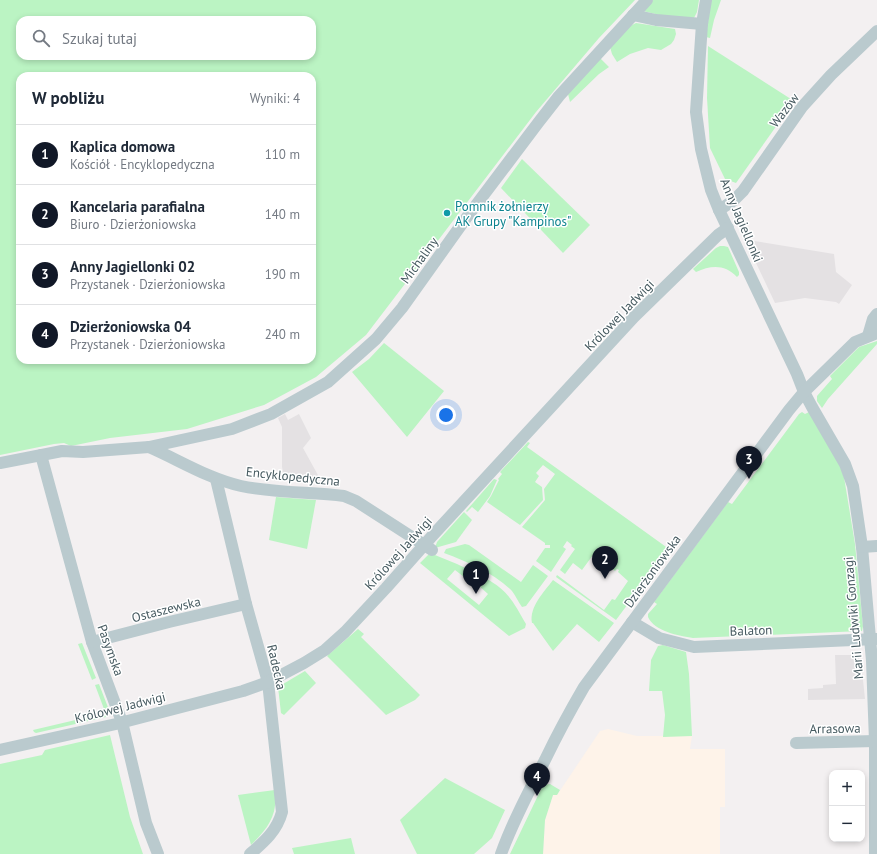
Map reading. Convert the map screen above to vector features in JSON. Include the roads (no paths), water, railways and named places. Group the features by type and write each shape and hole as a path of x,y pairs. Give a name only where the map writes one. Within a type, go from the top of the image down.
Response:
{"street":[{"name":"Michaliny","path":"149,447 232,429 271,414 328,382 347,366 376,339 402,308 464,221 560,96 647,0"},
{"name":"Anny Jagiellonki","path":"706,0 702,24 696,112 701,149 711,190 804,392"},
{"path":"633,15 662,21 702,24"},
{"name":"Wazów","path":"719,210 733,201 743,191 802,107 831,75 877,31"},
{"name":"Królowej Jadwigi","path":"0,750 122,722 243,691 268,682 304,664 325,650 345,632 634,317 718,235 728,228"},
{"path":"872,334 873,319 877,314"},
{"name":"Dzierżoniowska","path":"501,854 508,833 584,687 747,466 804,392 854,342 872,334"},
{"name":"Marii Ludwiki Gonzagi","path":"804,392 845,464 851,478 862,547 873,640 872,661 876,738 875,854"},
{"name":"Encyklopedyczna","path":"0,463 62,451 83,452 149,447 216,479 241,486 267,490 344,496 356,501 424,545"},
{"name":"Pasymska","path":"41,454 92,642 122,722 146,824 158,854"},
{"name":"Radecka","path":"216,479 246,604 268,682 282,812 276,827 250,854"},
{"path":"862,547 877,546"},
{"name":"Ostaszewska","path":"92,642 246,604"},
{"name":"Balaton","path":"632,622 659,638 694,647 873,640"},
{"name":"Arrasowa","path":"796,743 876,738"}],"place":[{"name":"Pomnik żołnierzy AK Grupy \"Kampinos\"","path":"447,213"},
{"name":"Anny Jagiellonki 02","path":"749,479"},
{"name":"Kancelaria parafialna","path":"605,579"},
{"name":"Kaplica domowa","path":"476,594"},
{"name":"Dzierżoniowska 04","path":"537,796"}]}
